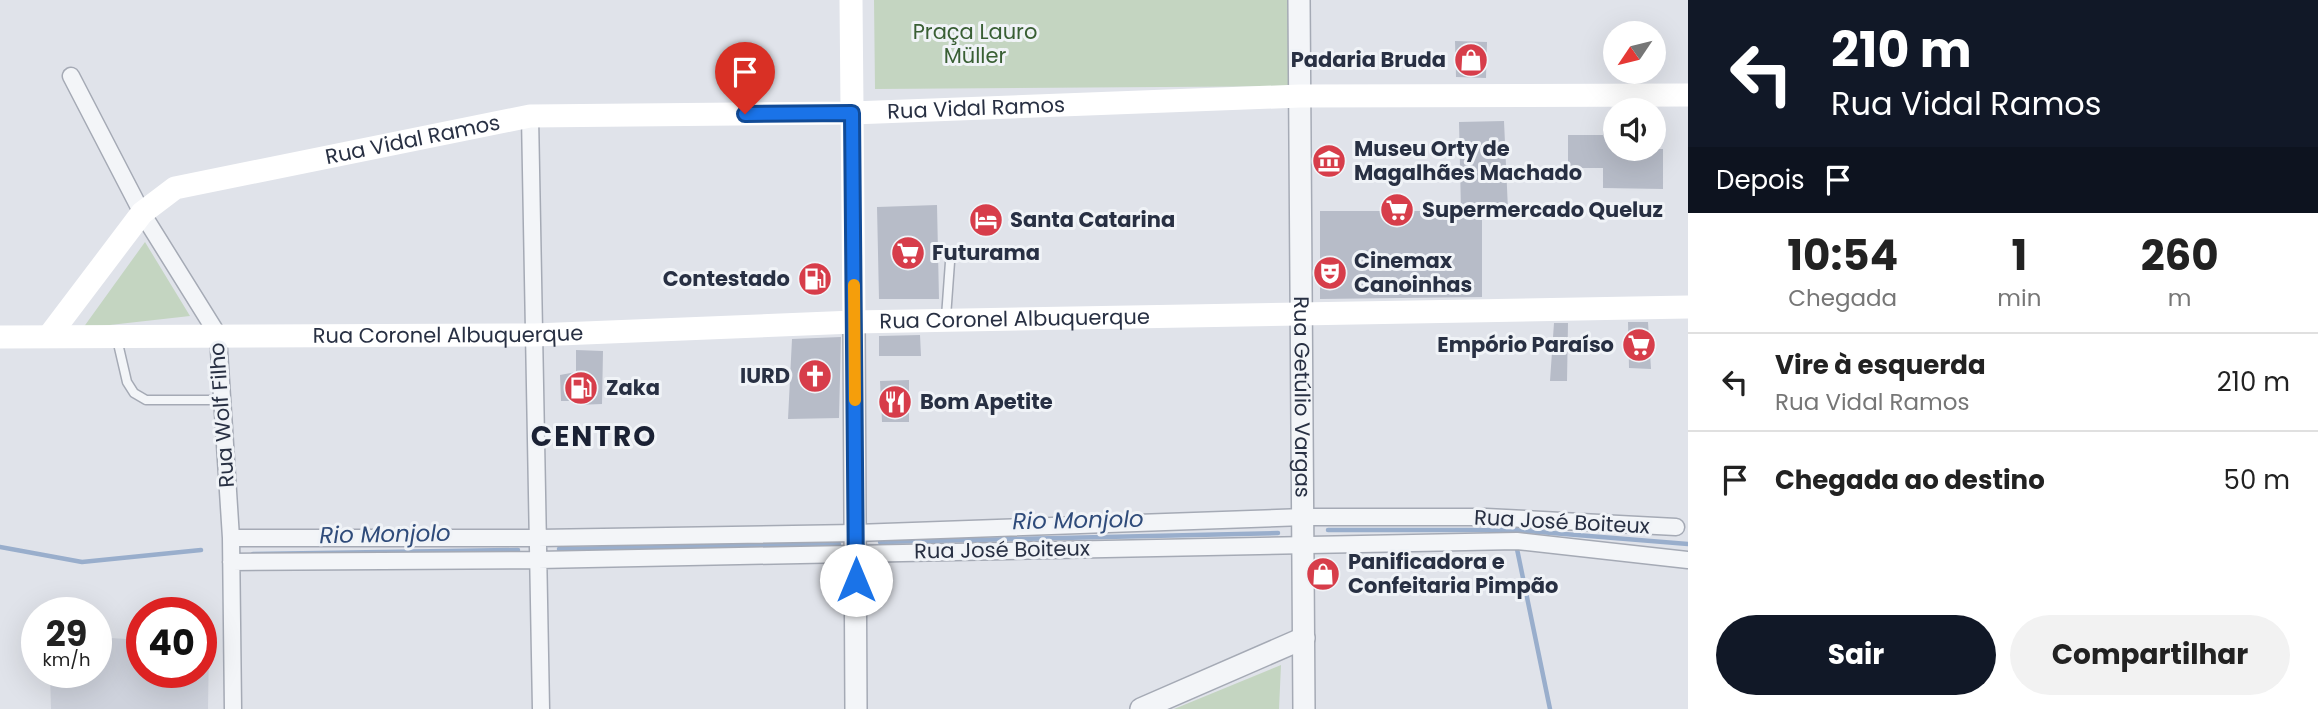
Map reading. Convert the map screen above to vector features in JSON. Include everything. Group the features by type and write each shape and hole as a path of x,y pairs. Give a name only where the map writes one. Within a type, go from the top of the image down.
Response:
{"main road":[{"path":"851,0 854,322"},
{"name":"Rua Vidal Ramos","path":"49,337 142,213 175,188 530,116 852,113 1300,96 1688,95"},
{"name":"Rua Coronel Albuquerque","path":"1,337 535,335 854,322 1688,307"}],"street":[{"name":"Rua Getúlio Vargas","path":"1299,0 1304,709"},
{"name":"Rua Wolf Filho","path":"71,76 142,213 218,335 231,538 233,709"},
{"path":"530,116 541,709"},
{"path":"854,322 856,709"},
{"name":"Rua José Boiteux","path":"231,562 538,560 1304,517 1486,517 1676,527"},
{"name":"Rua José Boiteux","path":"231,538 538,538 856,544 1517,541 1688,560"},
{"path":"1141,709 1304,638"}],"lane":[{"path":"946,320 950,262"},
{"path":"116,336 127,382 134,393 146,400 222,400"}],"shaded area":[{"path":"112,638 126,639 126,688 208,688 208,709 51,709 50,688 112,688"}],"green space":[{"name":"Praça Lauro Müller","path":"874,0 1288,0 1290,86 875,89"},
{"path":"145,242 190,316 83,328"},
{"path":"1281,665 1279,709 1174,709"}],"building":[{"name":"Padaria Bruda","path":"1455,41 1487,42 1486,78 1456,77"},
{"name":"Supermercado Queluz","path":"1504,121 1508,210 1482,211 1482,297 1320,299 1320,211 1461,211 1459,122"},
{"path":"1568,135 1603,135 1603,161 1663,161 1663,189 1603,188 1603,168 1568,168"},
{"name":"Futurama","path":"937,205 939,299 879,299 877,207"},
{"name":"Empório Paraíso","path":"1628,322 1648,322 1651,369 1629,368"},
{"path":"1554,323 1568,323 1567,381 1550,381"},
{"path":"920,335 921,356 879,356 879,336"},
{"name":"IURD","path":"841,337 839,418 788,419 792,339"},
{"name":"Zaka","path":"576,350 603,351 602,404 577,405 577,401 561,401 560,375 576,372"},
{"name":"Bom Apetite","path":"909,380 909,422 882,422 880,381"}],"waterway":[{"name":"Rio Monjolo","path":"1328,530 1514,530 1688,544"},
{"name":"Rio Monjolo","path":"880,542 1278,533"},
{"name":"Rio Monjolo","path":"559,549 839,544"},
{"name":"Rio Monjolo","path":"0,547 82,562 201,550"},
{"path":"1517,549 1550,709"},
{"name":"Rio Monjolo","path":"253,554 518,550"}],"slow traffic":[{"path":"854,285 855,400"}],"place":[{"name":"Padaria Bruda","path":"1471,60"},
{"name":"Museu Orty de Magalhães Machado","path":"1329,161"},
{"name":"Supermercado Queluz","path":"1397,210"},
{"name":"Santa Catarina","path":"986,220"},
{"name":"Futurama","path":"908,253"},
{"name":"Cinemax Canoinhas","path":"1330,273"},
{"name":"Contestado","path":"815,279"},
{"name":"Empório Paraíso","path":"1639,345"},
{"name":"IURD","path":"815,376"},
{"name":"Zaka","path":"581,388"},
{"name":"Bom Apetite","path":"895,402"},
{"name":"Panificadora e Confeitaria Pimpão","path":"1323,574"}],"district":[{"name":"CENTRO","path":"594,436"}],"route":[{"path":"745,114 852,113 856,580"}]}
